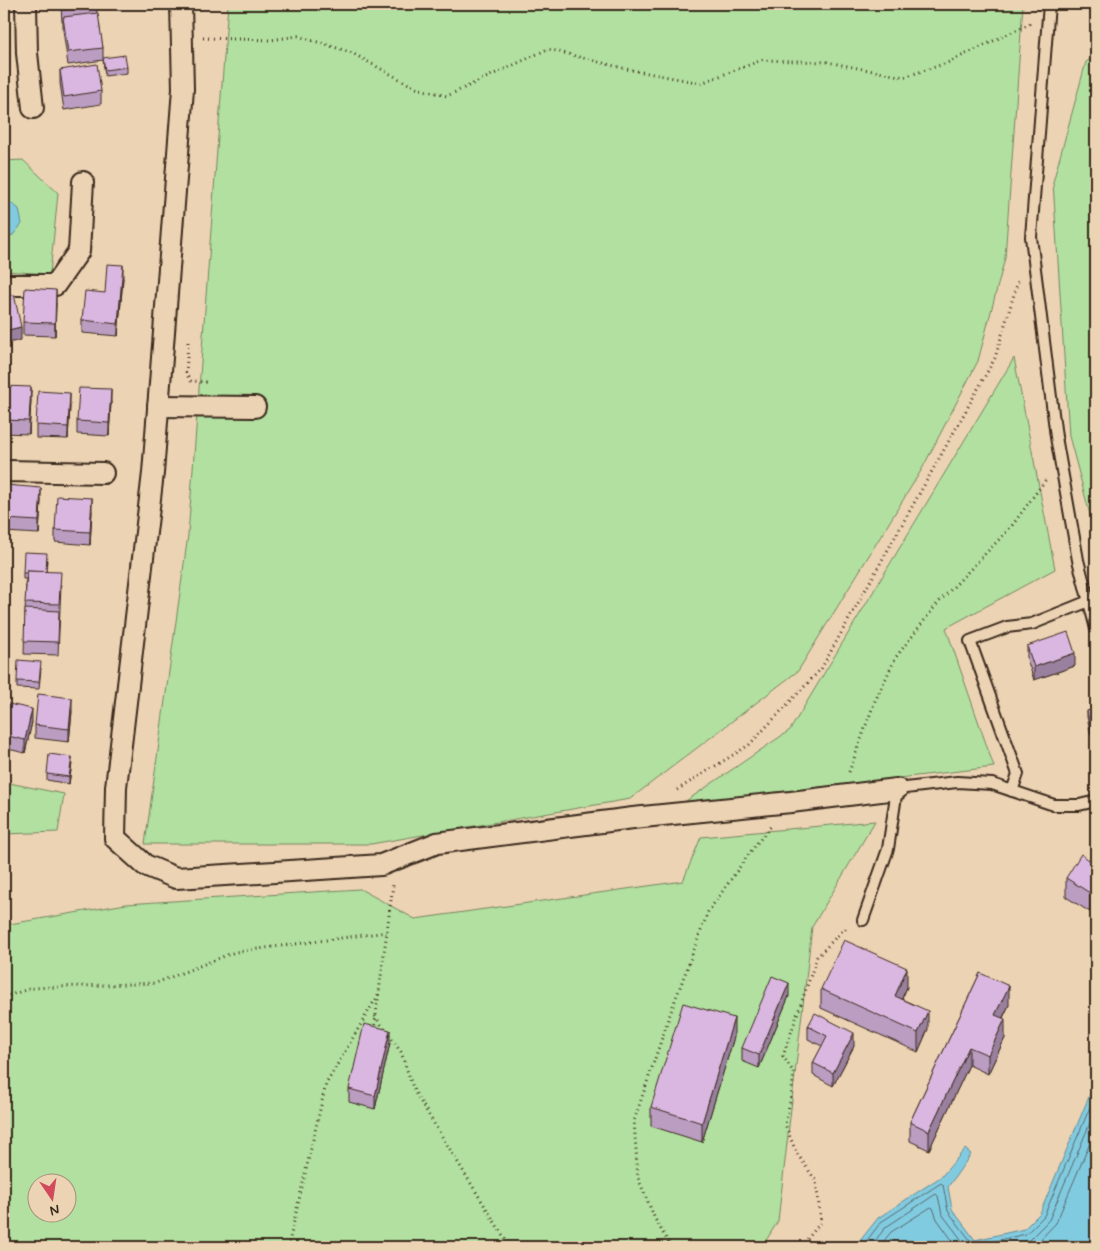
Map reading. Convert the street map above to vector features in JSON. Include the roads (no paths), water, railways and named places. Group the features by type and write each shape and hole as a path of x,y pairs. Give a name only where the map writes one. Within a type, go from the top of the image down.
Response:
{"street":[{"path":"26,4 27,53 33,108"},
{"path":"181,4 183,89 153,473 116,787 115,838 145,865 176,878 381,865 437,843 633,818 897,789"},
{"path":"4,285 55,285 80,251 83,182"},
{"path":"158,406 256,406"},
{"path":"4,472 103,472"}],"lane":[{"path":"1049,9 1031,237 1060,460 1078,560 1096,629"},
{"path":"1012,791 1018,774 970,641 1007,626 1032,624 1089,602"},
{"path":"863,920 888,849 897,789 957,782 992,784 1054,805 1079,806 1096,801"}],"water":[{"path":"11,203 19,209 22,224 13,235 4,237 4,204"},
{"path":"1096,1080 1096,1247 855,1247 878,1218 942,1176 965,1149 971,1154 948,1187 952,1209 975,1240 1024,1229 1040,1213"}]}
